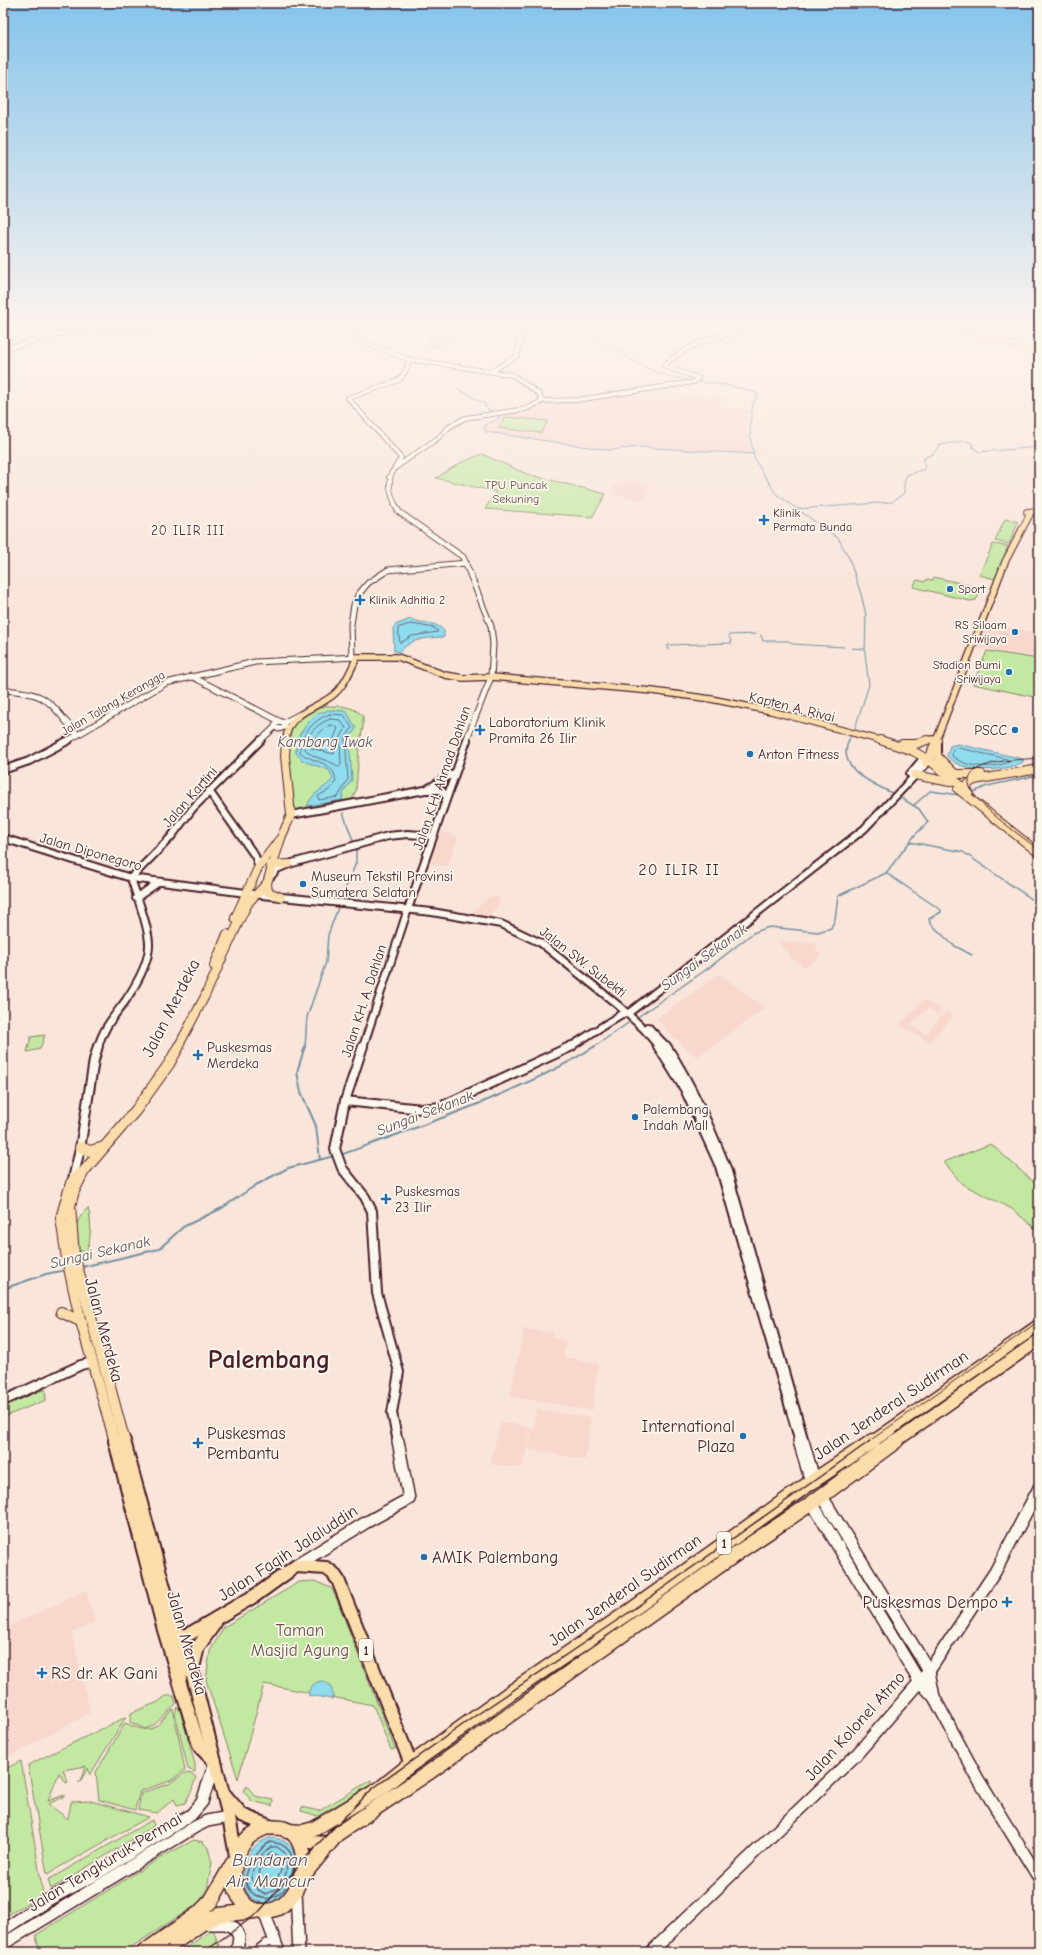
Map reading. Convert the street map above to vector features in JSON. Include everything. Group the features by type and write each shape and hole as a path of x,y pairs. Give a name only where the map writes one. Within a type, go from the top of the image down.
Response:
{"highway":[{"name":"Jalan Jenderal Sudirman","path":"272,1827 287,1831 303,1832 319,1827 381,1788 411,1764 813,1481 893,1428 1039,1325"},
{"name":"Jalan Jenderal Sudirman","path":"260,1911 282,1906 292,1897 310,1865 337,1834 428,1773 740,1550 816,1499 1039,1340"},
{"name":"1","path":"144,1952 198,1914 211,1901 246,1840 261,1829 272,1827"},
{"path":"287,1831 297,1840 302,1850 303,1866 298,1884"},
{"name":"1","path":"236,1858 234,1880 236,1891 244,1903 260,1911"},
{"name":"1","path":"161,1952 201,1924 220,1915 260,1911"}],"main road":[{"path":"1039,512 1028,513 996,580 925,761 957,774 975,775 1015,770 1039,763"},
{"name":"Kapten A. Rivai","path":"354,657 390,656 411,661 445,675 632,692 703,701 779,716 894,744 925,761 950,782 967,793 1039,853"},
{"path":"281,896 268,892 269,880 281,838 291,815 286,778 285,735 288,726 300,714 332,696 337,691 350,673 354,657"},
{"name":"Kapten A. Rivai","path":"858,735 925,761"},
{"path":"894,744 916,744 934,738"},
{"path":"934,738 938,758 957,774"},
{"path":"936,766 967,793 1039,846"},
{"path":"1018,774 1030,766"},
{"path":"967,793 966,785 969,782 1039,769"},
{"path":"913,774 950,782"},
{"path":"975,775 987,778"},
{"name":"Jalan Merdeka","path":"70,1259 70,1213 72,1200 84,1171 167,1059 200,998 259,867 266,860 281,838"},
{"path":"259,867 274,863 289,864"},
{"name":"Jalan Merdeka","path":"215,1762 200,1746 196,1737 162,1622 70,1259 61,1218 71,1183 136,1110 169,1064 204,998 243,913 249,902 269,880"},
{"path":"80,1148 86,1151 100,1149"},
{"name":"Jalan Merdeka","path":"74,1274 82,1322 97,1362 174,1624 179,1634 186,1636"},
{"path":"61,1312 82,1322"},
{"name":"1","path":"296,1566 316,1566 326,1568 333,1573 338,1580 411,1764"},
{"name":"Jalan Faqih Jalaluddin","path":"186,1636 256,1595 296,1566"},
{"name":"Jalan Merdeka","path":"219,1618 206,1632 200,1643 195,1655 192,1672 229,1817 236,1858"},
{"path":"174,1624 184,1668 179,1680"},
{"name":"Jalan Merdeka","path":"222,1790 242,1815 263,1825 272,1827"},
{"name":"Jalan Jenderal Sudirman","path":"287,1831 308,1842 329,1843"}],"street":[{"path":"364,416 404,460"},
{"path":"354,657 351,624 354,605 358,595 368,583 388,570 466,563 460,554 399,512 395,506 389,488 389,477 392,471 404,460 411,457 458,422 465,418 475,416"},
{"name":"Jalan K.H. Ahmad Dahlan","path":"408,909 454,773 490,679 493,647 492,632 466,563"},
{"name":"Jalan Talang Kerangga","path":"3,770 35,758 78,735 161,686 192,676 262,661 354,657"},
{"path":"192,676 278,725 281,732 285,735"},
{"path":"3,690 30,692 46,699 56,707 78,735"},
{"name":"Jalan Kartini","path":"131,878 162,848 209,791 278,725 300,714"},
{"path":"345,1101 422,1108 440,1107 565,1050 625,1012 778,895 854,832 896,792 925,761"},
{"path":"426,790 454,773"},
{"path":"291,815 426,790 441,790 446,796"},
{"path":"209,791 254,856 259,867"},
{"path":"203,797 215,798"},
{"path":"269,880 277,869 355,844 400,834 433,836"},
{"name":"Jalan Diponegoro","path":"3,838 131,878 281,896"},
{"path":"254,856 274,863"},
{"path":"71,1183 80,1148 97,1046 101,1034 138,981 148,953 147,933 131,878"},
{"path":"136,898 159,882"},
{"path":"281,896 408,909"},
{"name":"Jalan SW. Subekti","path":"408,909 482,920 523,932 541,944 640,1023 659,1046 671,1064 705,1131 725,1181 754,1271 813,1481"},
{"name":"Jalan KH. A. Dahlan","path":"408,909 345,1101 337,1133 335,1149 342,1168 366,1197 372,1211 377,1293 386,1330 399,1372 399,1380 392,1413 409,1499"},
{"path":"3,1401 81,1365 97,1362"},
{"name":"Jalan Kolonel Atmo","path":"651,1952 856,1755 929,1671 995,1572 1039,1488"},
{"name":"Jalan Faqih Jalaluddin","path":"296,1566 365,1523 409,1499"},
{"path":"816,1499 830,1510 929,1671 934,1697"},
{"path":"816,1499 820,1515 919,1681 934,1697 978,1779 1039,1878"},
{"path":"820,1515 830,1510"},
{"path":"3,1930 48,1900 93,1876 191,1815 202,1802 215,1762"},
{"name":"Jalan Tengkuruk Permai","path":"3,1944 97,1888 195,1826 207,1821 229,1817"},
{"path":"93,1876 97,1888"},
{"path":"298,1884 299,1952"},
{"path":"260,1911 279,1952"},
{"path":"201,1924 221,1924 235,1928 239,1937 237,1952"},
{"path":"258,1952 268,1945 274,1947 279,1952"}],"shaded area":[{"path":"500,416 748,416 747,431 750,453 641,446 608,449 487,432 484,429 486,425 501,417"},
{"path":"628,481 650,483 648,487 651,488 644,500 610,494 615,485"},
{"path":"984,621 1039,634 1036,657 974,648"},
{"path":"441,832 458,837 448,866 430,864"},
{"path":"490,896 499,898 498,906 488,917 472,913"},
{"path":"778,942 816,943 817,951 821,955 805,967 793,959"},
{"path":"719,974 765,1008 697,1057 656,1019"},
{"path":"924,1000 942,1010 938,1014 928,1009 910,1025 926,1034 946,1011 954,1016 929,1042 899,1025"},
{"path":"524,1329 553,1332 553,1338 566,1341 564,1357 598,1363 592,1411 510,1396"},
{"path":"537,1409 591,1418 585,1460 528,1449"},
{"path":"501,1422 532,1427 522,1468 490,1464"},
{"name":"RS dr. AK Gani","path":"86,1590 95,1622 72,1633 90,1713 3,1760 3,1629"}],"green space":[{"path":"506,417 548,421 541,433 498,428"},
{"name":"TPU Puncak Sekuning","path":"482,454 527,474 606,494 592,517 485,509 496,492 436,478 460,463"},
{"path":"1005,519 1018,522 1009,544 995,541"},
{"path":"993,544 1008,546 995,579 979,575"},
{"name":"Sport","path":"934,577 982,589 976,600 970,601 913,587 917,580 925,582 927,579 933,580"},
{"name":"Stadion Bumi Sriwijaya","path":"987,651 1039,659 1039,698 973,684"},
{"path":"325,706 341,706 350,708 359,712 363,716 356,790 352,800 345,804 294,813 287,736 302,716"},
{"path":"45,1035 40,1049 27,1052 31,1037"},
{"path":"991,1144 1039,1187 1039,1229 1037,1230 1012,1209 962,1184 944,1162"},
{"path":"88,1208 90,1235 87,1251 78,1251 75,1239 76,1228 80,1217"},
{"path":"45,1389 46,1400 6,1416 3,1425 3,1406"},
{"name":"Taman Masjid Agung","path":"314,1581 331,1588 336,1597 395,1749 391,1750 373,1705 264,1684 238,1779 206,1680 210,1651 224,1627 299,1582"},
{"path":"166,1696 174,1696 176,1704 154,1725 145,1729 130,1722 131,1713 158,1702"},
{"path":"177,1707 180,1710 195,1764 195,1772 188,1769 175,1713"},
{"path":"173,1709 185,1770 170,1781 140,1791 135,1810 99,1800 96,1772 125,1723 142,1729 152,1728 161,1722"},
{"path":"126,1717 90,1775 88,1768 79,1783 86,1766 63,1770 68,1782 66,1783 59,1773 48,1801 64,1795 64,1797 48,1804 68,1819 71,1802 91,1801 149,1817 47,1874 28,1765"},
{"path":"21,1761 43,1894 3,1918 3,1770"},
{"path":"184,1773 192,1774 196,1777 191,1792 185,1803 177,1805 174,1799 157,1813 138,1810 141,1793 169,1784"},
{"path":"371,1780 372,1784 318,1816 301,1811 302,1807 319,1811"},
{"path":"247,1786 255,1796 273,1800 272,1806 252,1801 243,1791"},
{"path":"152,1820 154,1826 51,1889 48,1880"},
{"path":"194,1840 203,1842 208,1848 212,1863 207,1889 199,1903 124,1952 39,1952 36,1935 160,1858"},
{"path":"213,1929 221,1952 180,1952"}],"water":[{"path":"411,619 437,625 444,631 444,637 414,641 404,647 400,652 394,651 393,629 395,625"},
{"name":"Kambang Iwak","path":"329,710 346,711 356,728 349,740 352,780 344,791 342,800 307,806 313,797 333,779 329,770 303,761 296,753 297,738 310,720 317,714"},
{"path":"958,744 1023,759 1023,762 1006,768 984,770 962,766 947,756 950,746"},
{"path":"321,1681 327,1683 331,1687 332,1699 308,1695 312,1686"},
{"name":"Bundaran Air Mancur","path":"269,1838 284,1841 293,1850 296,1862 294,1876 289,1889 280,1898 269,1903 257,1901 251,1897 244,1885 244,1870 252,1850 258,1844"}],"waterway":[{"path":"498,416 500,418 484,426 486,432 609,450 639,447 753,454"},
{"name":"Sungai Sekanak","path":"751,416 751,442 755,460 776,494 838,538 849,558 861,594 866,615 865,654 869,685 854,731"},
{"path":"798,509 892,502 904,493 904,482 907,475 925,469 924,458 933,454 940,445 967,441 972,443 973,447 979,452 1039,447"},
{"path":"729,635 756,634"},
{"path":"761,635 763,641 788,641 792,644 844,647"},
{"path":"668,650 668,645 732,643 729,637"},
{"path":"852,648 864,649"},
{"name":"Sungai Sekanak","path":"848,741 852,734"},
{"name":"Sungai Sekanak","path":"849,740 846,750 847,759 852,767 867,780 894,794"},
{"path":"972,793 987,786 1039,775"},
{"path":"914,805 930,791 960,795"},
{"name":"Sungai Sekanak","path":"886,873 915,835 928,822 919,809 898,796"},
{"path":"343,813 354,843"},
{"path":"910,842 963,852 1039,904"},
{"path":"341,899 356,863 356,847"},
{"name":"Sungai Sekanak","path":"636,1018 710,967 753,933 769,927 818,932 831,928 835,919 838,896 886,873"},
{"path":"886,873 941,910 941,912 929,919 930,923 953,945 972,955"},
{"path":"305,1047 307,1017 326,962 328,935 339,905"},
{"name":"Sungai Sekanak","path":"594,1047 631,1021"},
{"path":"305,1046 297,1072 301,1092 316,1126 320,1160"},
{"name":"Sungai Sekanak","path":"340,1155 497,1096 560,1067 595,1046"},
{"name":"Sungai Sekanak","path":"320,1160 334,1156"},
{"name":"Sungai Sekanak","path":"82,1267 159,1249 183,1227 222,1208 256,1185 288,1168 320,1160"},
{"name":"Sungai Sekanak","path":"3,1289 46,1274 66,1270"}],"tram line":[{"path":"1039,758 1004,761 991,764 975,771 969,780 970,788 976,797 997,818 1039,850"},
{"path":"868,1442 1039,1321"},
{"path":"204,1952 258,1913 316,1846 372,1789 475,1716 628,1613 870,1441"}],"place":[{"name":"Klinik Permata Bunda","path":"764,520"},
{"name":"Sport","path":"950,589"},
{"name":"Klinik Adhitia 2","path":"360,600"},
{"name":"RS Siloam Sriwijaya","path":"1015,632"},
{"name":"Stadion Bumi Sriwijaya","path":"1009,672"},
{"name":"Laboratorium Klinik Pramita 26 Ilir","path":"480,730"},
{"name":"PSCC","path":"1015,730"},
{"name":"Anton Fitness","path":"750,754"},
{"name":"Museum Tekstil Provinsi Sumatera Selatan","path":"303,884"},
{"name":"Puskesmas Merdeka","path":"198,1055"},
{"name":"Palembang Indah Mall","path":"635,1117"},
{"name":"Puskesmas 23 Ilir","path":"386,1199"},
{"name":"International Plaza","path":"743,1436"},
{"name":"Puskesmas Pembantu","path":"198,1443"},
{"name":"AMIK Palembang","path":"424,1557"},
{"name":"Puskesmas Dempo","path":"1007,1602"},
{"name":"RS dr. AK Gani","path":"42,1673"}],"district":[{"name":"20 ILIR III","path":"188,530"},
{"name":"20 ILIR II","path":"679,870"},
{"name":"Palembang","path":"269,1360"}]}
